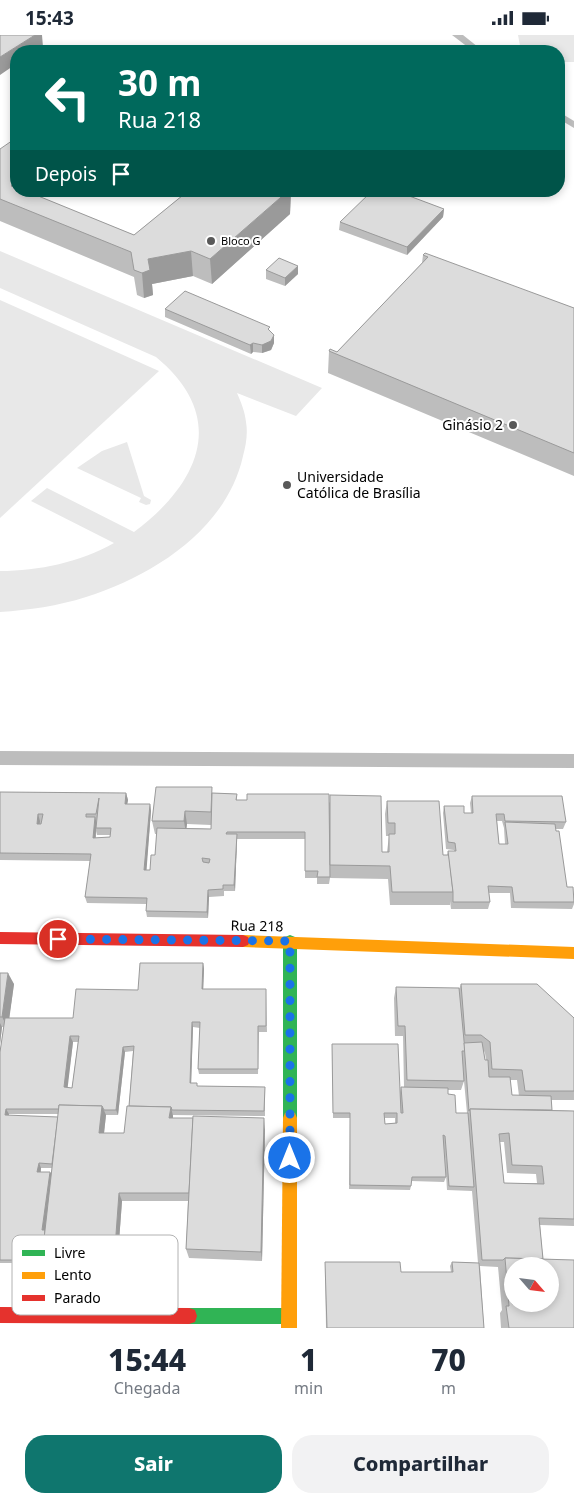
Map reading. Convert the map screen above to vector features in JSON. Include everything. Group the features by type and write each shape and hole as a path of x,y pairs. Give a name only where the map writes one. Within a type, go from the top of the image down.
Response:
{"street":[{"name":"Rua 218","path":"0,938 290,941 574,953"},
{"path":"289,1328 290,941"},
{"path":"0,1315 289,1316"}],"lane":[{"path":"457,35 470,45"},
{"path":"0,758 574,761"}],"shaded area":[{"path":"518,35 574,35 574,62 565,62 565,45 520,45"},
{"path":"0,251 322,388 296,416 237,393 245,415 247,435 243,456 234,482 221,506 204,527 184,546 161,562 137,576 86,597 43,607 0,612 0,571 15,571 59,564 101,550 114,543 31,501 47,488 134,532 157,513 176,492 189,471 197,449 199,426 193,403 179,380 156,357 0,288"},
{"path":"0,300 159,371 0,518"},
{"path":"127,442 144,496 151,500 150,504 146,505 139,502 141,498 77,468 102,451"}],"building":[{"path":"0,35 35,35 19,45 10,45 10,51 0,57"},
{"path":"10,142 10,197 41,197 134,235 181,197 281,197 210,259 191,251 148,259 150,270 142,273 134,270 131,252 0,199 0,149"},
{"path":"366,197 412,197 444,209 407,247 340,222"},
{"name":"Ginásio 2","path":"425,253 574,308 574,453 329,351 330,349 337,352 428,257 423,255"},
{"path":"279,258 298,266 285,278 266,270"},
{"path":"185,291 270,327 268,329 274,335 271,341 262,345 253,343 250,345 165,309"},
{"path":"156,787 212,787 211,812 185,811 184,821 152,821"},
{"path":"0,792 126,793 125,804 150,804 144,870 150,870 151,855 155,855 157,828 211,829 212,793 237,794 236,800 247,800 247,794 329,794 330,877 317,877 318,871 305,871 305,832 227,832 226,834 237,834 234,885 223,885 223,889 208,890 207,912 146,911 147,898 85,897 91,854 0,853","holes":["99,798 96,828 111,828 110,837 93,838 95,817 86,817 86,814 96,814","38,814 43,814 41,824 37,824","202,858 210,859 209,863 203,862"]},
{"path":"330,795 381,796 382,852 389,852 389,834 395,834 395,823 388,823 387,801 439,801 443,855 449,855 453,892 392,892 390,866 330,865"},
{"path":"472,796 562,796 566,822 505,821 504,814 496,814 499,844 508,844 505,822 555,824 556,831 559,831 567,887 573,887 574,902 514,902 512,887 488,886 490,902 453,902 448,851 456,851 455,843 448,842 444,806 464,806 464,813 473,813"},
{"path":"140,963 203,963 202,989 266,989 266,1026 258,1026 258,1069 198,1069 200,1022 192,1022 190,1083 197,1083 197,1086 265,1087 264,1111 172,1110 171,1107 129,1106 134,1046 123,1047 116,1110 104,1110 102,1106 59,1105 59,1109 6,1109 5,1115 58,1117 52,1164 39,1163 37,1172 50,1172 42,1230 45,1230 44,1235 12,1235 12,1260 0,1260 0,1052 5,1018 73,1018 76,989 138,990","holes":["70,1036 79,1036 72,1088 64,1087"]},
{"path":"0,973 8,973 2,1017 0,1017"},
{"path":"461,984 537,984 574,1018 574,1091 525,1091 522,1070 492,1069 490,1042 481,1035 465,1035"},
{"path":"396,987 459,988 465,1051 462,1051 464,1081 407,1080 405,1026 398,1026"},
{"path":"482,1042 485,1060 488,1060 489,1077 510,1077 512,1095 551,1096 552,1110 470,1109 469,1111 464,1043"},
{"path":"332,1044 398,1044 401,1113 403,1113 401,1087 448,1088 448,1094 455,1095 456,1113 468,1113 474,1187 449,1186 445,1136 443,1135 446,1177 412,1177 411,1186 350,1185 350,1113 333,1113","holes":["384,1113 397,1113 397,1123 385,1124"]},
{"path":"59,1105 102,1106 99,1133 124,1133 127,1106 171,1107 169,1118 193,1118 189,1193 119,1193 116,1235 44,1235"},
{"path":"470,1109 574,1111 574,1219 539,1218 543,1257 504,1257 503,1260 482,1260","holes":["509,1133 512,1165 542,1166 544,1184 504,1183 499,1134"]},
{"path":"193,1116 264,1118 261,1252 186,1249"},
{"path":"559,1260 574,1260 574,1328 509,1328 507,1313 559,1313"},
{"path":"325,1262 400,1262 401,1272 453,1272 452,1262 479,1263 484,1328 327,1328"}],"traffic: fast":[{"path":"290,941 290,1118"},
{"path":"189,1316 289,1316"}],"traffic: slow":[{"path":"243,941 574,953"},
{"path":"289,1328 290,1118"}],"traffic: jam":[{"path":"0,938 243,941"},
{"path":"0,1315 189,1316"}],"place":[{"name":"Bloco G","path":"211,241"},
{"name":"Ginásio 2","path":"513,425"},
{"name":"Universidade Católica de Brasília","path":"287,485"}],"route":[{"path":"58,939 290,941 290,1158"}]}
